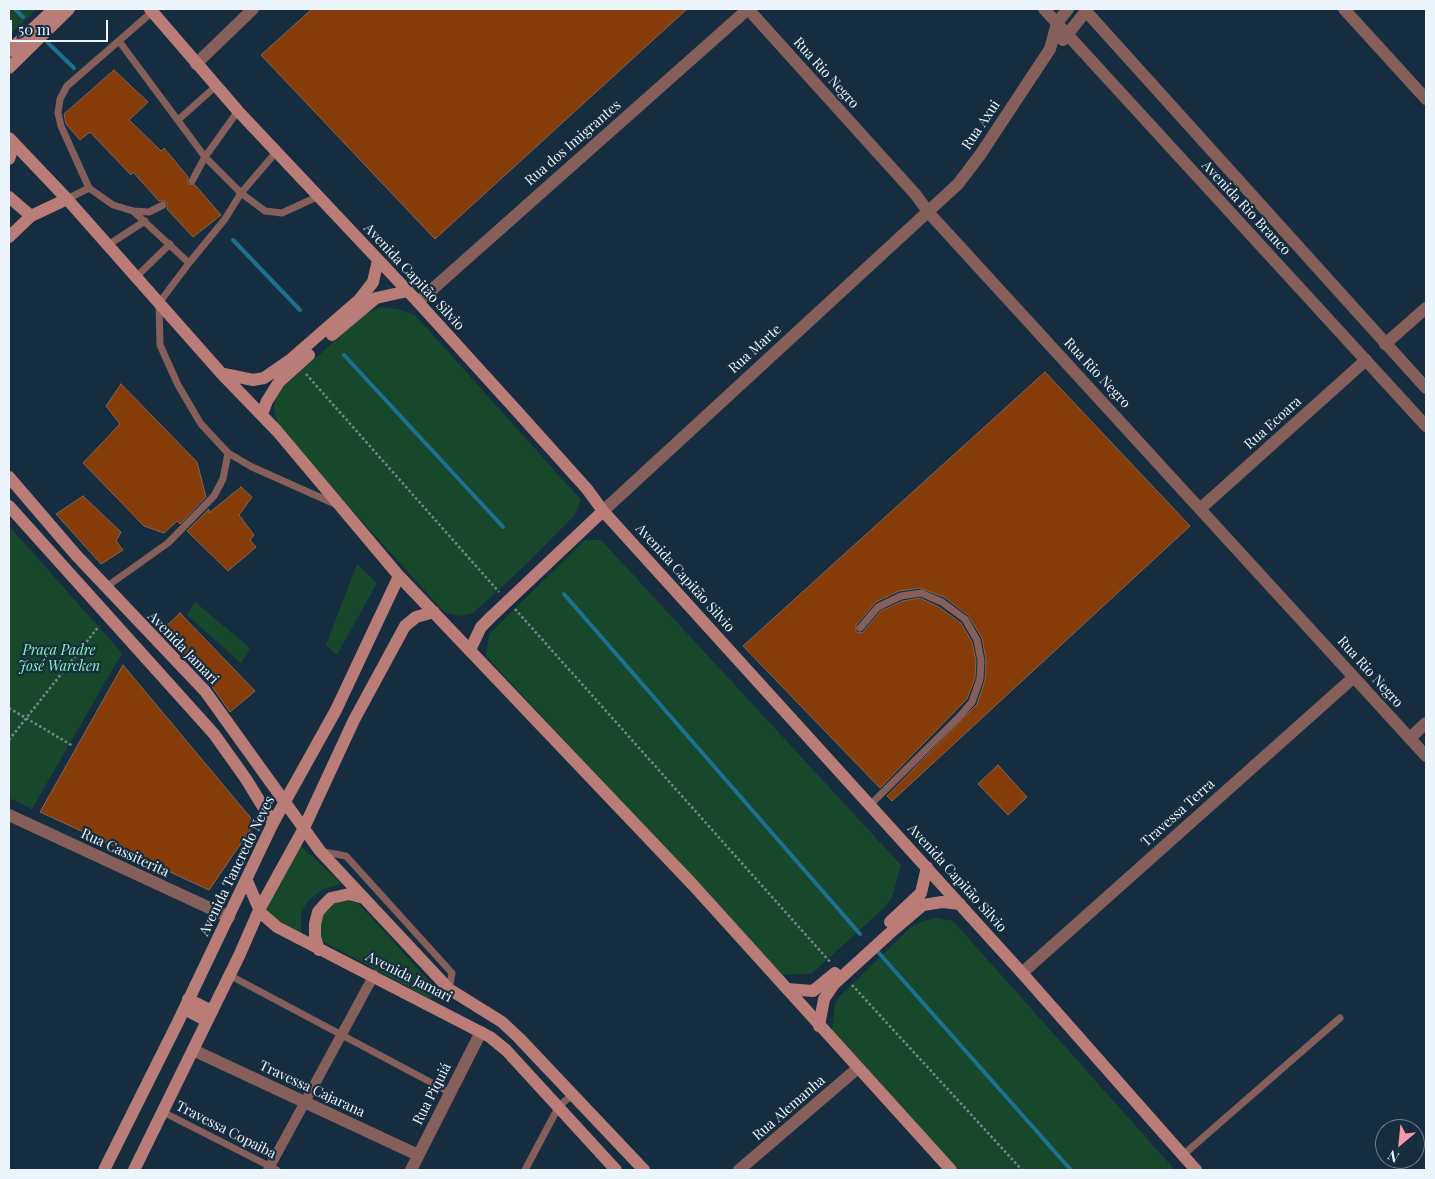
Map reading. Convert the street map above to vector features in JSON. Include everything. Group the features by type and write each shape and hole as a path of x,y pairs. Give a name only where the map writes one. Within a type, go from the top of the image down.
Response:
{"main road":[{"path":"9,51 54,9"},
{"path":"9,68 70,9"},
{"name":"Avenida Capitão Silvio","path":"151,10 238,111 418,302 580,482 603,511 1022,973 1196,1170"},
{"path":"9,159 11,141"},
{"path":"11,141 67,199 221,373 262,414 399,576 693,885 951,1170"},
{"path":"9,197 31,216"},
{"path":"9,237 31,216 67,199"},
{"path":"221,373 253,380 274,371 360,299 373,282 378,260"},
{"path":"262,414 272,392 298,364 376,298 408,291"},
{"name":"Avenida Jamari","path":"9,478 106,587 208,695 320,852 449,989 508,1028 644,1170"},
{"path":"9,506 192,708 246,778 273,823"},
{"path":"470,650 481,628 603,511"},
{"name":"Avenida Tancredo Neves","path":"104,1170 247,881 273,823 336,710 399,576"},
{"path":"134,1170 210,1016 260,908 303,830 354,720 405,626 416,617 434,612"},
{"path":"192,708 208,695"},
{"path":"336,710 354,720"},
{"path":"819,1026 824,1000 841,973 921,893 927,868"},
{"name":"Avenida Jamari","path":"247,881 260,908 269,921 319,950 374,975 481,1032 506,1050 616,1170"},
{"path":"319,950 315,937 315,924 318,912 324,905 331,898 349,894 364,898"},
{"path":"786,989 813,991 841,973 923,905 942,902 960,904"},
{"path":"186,1004 210,1016"}],"street":[{"path":"196,64 253,9"},
{"name":"Rua Rio Negro","path":"748,9 929,212 1426,756"},
{"name":"Rua dos Imigrantes","path":"418,302 748,9"},
{"name":"Avenida Rio Branco","path":"1044,9 1426,426"},
{"name":"Rua Axui","path":"929,212 958,184 980,155 1050,49 1057,23 1068,9"},
{"path":"1344,9 1426,99"},
{"name":"Rua Axui","path":"1050,49 1068,36 1086,10"},
{"name":"Avenida Rio Branco","path":"1086,10 1426,388"},
{"name":"Rua Marte","path":"603,511 762,362 929,212"},
{"path":"1385,344 1426,308"},
{"name":"Rua Ecoara","path":"1201,508 1366,360"},
{"name":"Travessa Terra","path":"1022,973 1354,677"},
{"path":"1410,738 1426,723"},
{"name":"Rua Cassiterita","path":"9,815 228,918"},
{"path":"272,1169 374,975"},
{"name":"Rua Piquiá","path":"411,1170 481,1032"},
{"name":"Travessa Cajarana","path":"193,1050 418,1155"},
{"name":"Rua Alemanha","path":"739,1170 858,1068"}],"lane":[{"path":"151,10 119,41 67,86 60,99 58,114 89,188 113,205 133,211 149,212 163,205"},
{"path":"119,41 205,157 241,193 265,211 282,213 319,196"},
{"path":"178,120 216,86"},
{"path":"192,181 205,157 238,111"},
{"path":"277,151 241,193 225,219 159,303 160,345 178,385 201,424 228,453 252,467 340,506"},
{"path":"67,199 89,188"},
{"path":"133,211 189,263"},
{"path":"108,245 145,221"},
{"path":"136,277 170,244"},
{"path":"106,587 168,542 214,496 223,479 228,453"},
{"path":"860,628 878,607 901,596 921,593 942,602 965,619 978,640 981,661 980,679 972,702 959,718 870,805"},
{"name":"Avenida Jamari","path":"320,852 346,856 452,973 449,989"},
{"path":"229,976 449,1092"},
{"path":"1182,1155 1340,1018"},
{"path":"525,1170 559,1106 572,1095"},
{"name":"Travessa Copaiba","path":"163,1112 272,1169"}],"path":[{"path":"298,364 507,601 841,973 1022,1170"},
{"path":"9,740 25,717 107,616"},
{"path":"9,708 73,746"}],"green space":[{"path":"9,9 37,9 9,35"},
{"path":"381,307 397,309 415,315 581,500 574,516 517,573 473,613 461,616 444,612 278,428 274,408 275,399 282,388 365,314"},
{"name":"Praça Padre José Warcken","path":"9,526 122,653 32,809 9,798"},
{"path":"585,540 601,540 901,865 892,897 884,908 811,974 783,975 486,656 489,634"},
{"path":"357,564 377,583 337,655 326,645"},
{"path":"195,602 250,648 241,663 187,615"},
{"path":"294,840 342,884 323,889 309,900 301,912 301,933 259,913"},
{"path":"347,900 358,903 438,991 430,999 321,940 319,925 324,909 336,901"},
{"path":"937,918 953,921 1175,1170 958,1170 832,1030 835,1003 840,996 910,928 923,921"}],"building":[{"path":"312,9 687,9 435,239 261,55"},
{"path":"114,70 148,102 129,120 161,151 164,148 188,177 188,184 195,185 221,215 193,237 167,209 166,201 159,201 133,172 131,175 90,132 80,140 66,124 64,114"},
{"path":"1045,372 1190,526 892,801 887,796 977,704 985,680 986,660 982,638 968,615 944,597 920,588 899,591 876,602 856,625 856,632 862,633 881,611 903,601 920,598 939,607 961,623 972,642 976,661 975,678 967,699 880,788 743,646"},
{"path":"121,384 197,462 206,497 180,524 177,521 164,533 144,526 83,463 120,424 106,406"},
{"path":"241,487 252,497 239,515 254,535 250,540 256,547 228,571 187,531 209,509 209,513"},
{"path":"83,496 121,532 116,541 123,550 101,564 56,514"},
{"path":"180,613 255,691 230,712 211,685 160,632"},
{"path":"123,665 255,823 209,890 40,812"},
{"path":"998,765 1027,797 1008,815 978,784"}],"waterway":[{"path":"15,9 23,17"},
{"path":"47,42 74,68"},
{"path":"233,240 300,310"},
{"path":"344,355 503,527"},
{"path":"564,594 860,934"},
{"path":"878,952 1071,1170"}]}
